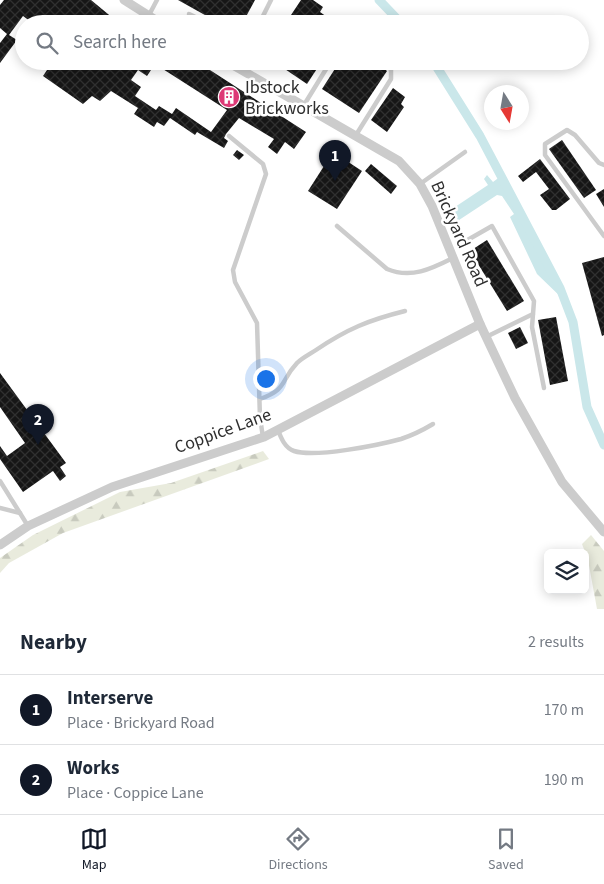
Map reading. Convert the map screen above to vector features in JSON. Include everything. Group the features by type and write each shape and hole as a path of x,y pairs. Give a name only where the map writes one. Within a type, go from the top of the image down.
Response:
{"street":[{"path":"124,0 149,15"},
{"name":"Brickyard Road","path":"245,70 400,162 420,184 432,206 480,324 514,398 562,482 604,532"},
{"name":"Coppice Lane","path":"0,545 28,526 82,502 112,486 264,437 480,324"}],"lane":[{"path":"149,15 157,0"},
{"path":"264,15 271,0"},
{"path":"304,105 326,70"},
{"path":"356,135 392,79 391,70"},
{"path":"604,166 599,163 575,135 567,130 544,144 545,155 604,236"},
{"path":"229,136 263,164 266,174 233,270 236,282 257,323 260,399 264,437"},
{"path":"420,184 465,152"},
{"path":"337,226 387,269 396,273 418,273 453,258"},
{"path":"464,242 492,226 534,301 532,327 544,388"},
{"path":"260,399 274,394 280,389 297,363 335,337 365,321 405,311"},
{"path":"486,337 533,314"},
{"path":"278,430 287,447 293,451 319,452 390,442 416,433 433,424"},
{"path":"0,481 28,526"},
{"path":"0,508 20,513"}],"green space":[{"path":"263,451 269,459 63,533 9,563 0,573 0,558 33,535 120,492 171,483"},
{"path":"591,535 604,551 604,609 597,609 589,565 589,549 584,549 582,544"}],"water":[{"path":"487,175 493,182 501,176 565,301 537,274 510,217 514,214 502,196 497,195 456,222 449,211 488,185 484,179"}],"building":[{"path":"4,0 91,0 109,15 15,15 15,27 9,35 15,39 15,43 0,63 0,43 7,34 0,28 0,5"},
{"path":"178,0 255,0 247,15 205,15"},
{"path":"301,0 313,0 323,7 320,12 324,15 291,15"},
{"path":"47,70 138,70 131,80 141,87 135,96 156,110 159,106 172,114 176,108 211,132 227,110 164,70 210,70 306,132 294,149 285,142 277,154 268,147 274,139 239,118 224,138 228,141 224,148 197,132 195,135 170,118 164,126 157,122 154,127 134,114 138,108 111,91 100,101 92,96 83,104 43,76"},
{"path":"138,70 151,70 147,76"},
{"path":"286,70 316,70 307,84"},
{"path":"334,70 387,71 359,113 322,89"},
{"path":"393,88 405,97 401,104 404,107 387,132 371,120"},
{"path":"562,140 596,190 584,198 549,149"},
{"name":"Ibstock Brickworks","path":"237,150 244,155 239,160 233,155"},
{"path":"333,152 362,171 337,209 308,191"},
{"path":"540,159 570,199 556,210 552,210 540,195 549,189 536,172 523,182 518,176"},
{"path":"371,164 397,186 391,194 365,171"},
{"path":"604,189 604,207 596,194"},
{"path":"487,240 524,301 507,311 470,251"},
{"path":"604,257 604,335 602,336 582,263"},
{"path":"556,317 568,381 550,385 538,320"},
{"path":"520,327 528,343 516,349 508,333"},
{"path":"0,373 66,463 60,467 66,476 60,481 53,471 23,492 0,459 0,446 7,456 25,443 0,407"}],"waterway":[{"path":"379,0 393,15"},
{"path":"439,70 480,136 560,288 573,322 587,407 604,445"}],"place":[{"name":"Ibstock Brickworks","path":"229,97"},
{"name":"Interserve","path":"335,181"},
{"name":"Works","path":"38,445"}]}
